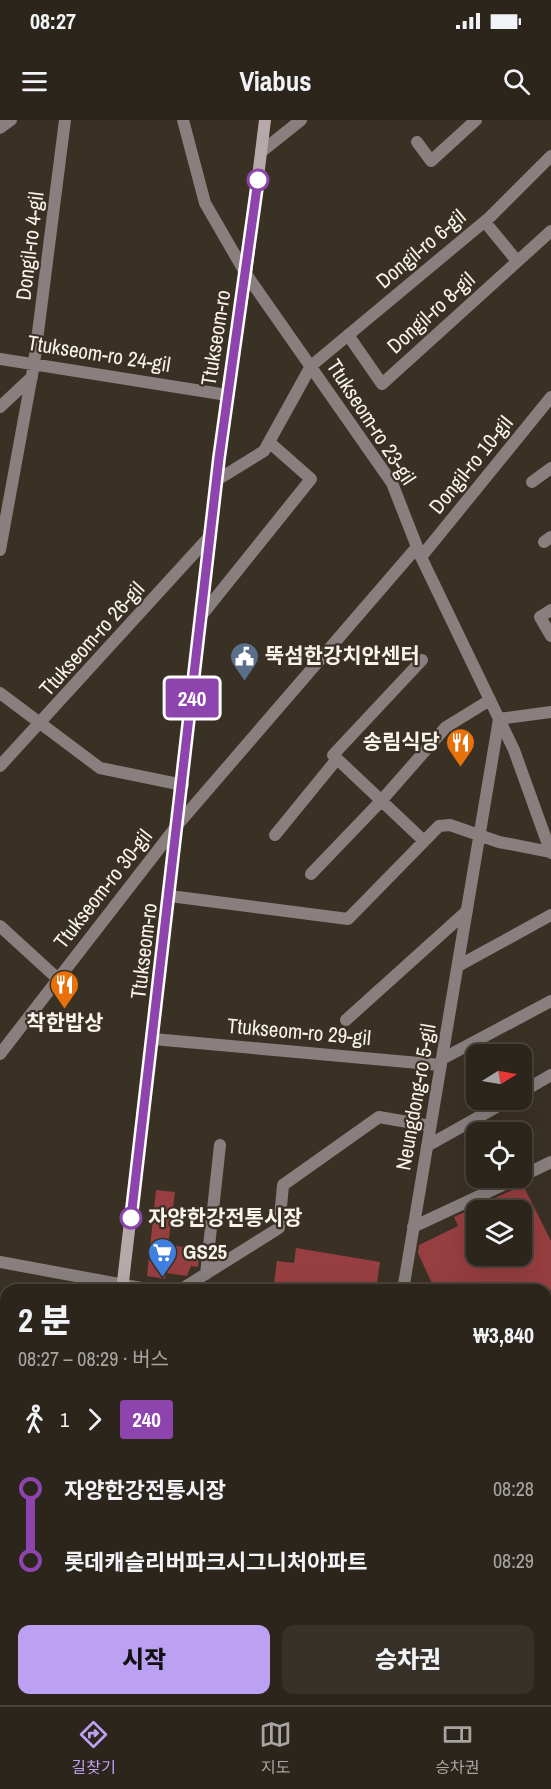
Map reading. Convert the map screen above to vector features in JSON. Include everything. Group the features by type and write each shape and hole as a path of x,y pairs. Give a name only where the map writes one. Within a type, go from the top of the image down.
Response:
{"main road":[{"name":"Ttukseom-ro","path":"123,1284 179,823 227,395 246,274 265,120"}],"street":[{"path":"0,128 11,120"},
{"name":"Dongil-ro 4-gil","path":"0,550 32,377 65,120"},
{"name":"Ttukseom-ro","path":"183,120 205,202 246,274"},
{"path":"261,152 301,120"},
{"path":"417,142 431,161 476,120"},
{"name":"Dongil-ro 6-gil","path":"311,366 485,222 551,156"},
{"path":"485,222 517,261"},
{"name":"Dongil-ro 8-gil","path":"348,335 382,384 551,231"},
{"name":"Ttukseom-ro 23-gil","path":"246,274 392,483 419,552 514,750 551,852"},
{"name":"Ttukseom-ro 24-gil","path":"0,359 227,395"},
{"path":"217,480 264,451 311,366"},
{"path":"0,407 32,377"},
{"name":"Dongil-ro 10-gil","path":"179,823 419,552 551,397"},
{"path":"201,616 311,479 269,442"},
{"path":"532,482 551,468"},
{"path":"0,499 11,489"},
{"name":"Ttukseom-ro 26-gil","path":"0,766 41,724 210,536"},
{"path":"551,610 540,617 551,636"},
{"path":"422,660 333,755 424,841"},
{"path":"0,693 100,768 183,785"},
{"path":"311,874 381,801 446,727 490,700"},
{"path":"499,719 551,712"},
{"name":"Neungdong-ro 5-gil","path":"404,1284 499,719"},
{"path":"275,835 338,759"},
{"name":"Ttukseom-ro 30-gil","path":"0,1054 179,823"},
{"path":"170,896 348,919 439,826 450,825 480,835 551,852"},
{"path":"346,1020 467,911"},
{"path":"458,966 551,915"},
{"name":"Ttukseom-ro 30-gil","path":"0,926 58,978"},
{"path":"441,1062 551,1001"},
{"name":"Ttukseom-ro 29-gil","path":"153,1039 441,1062"},
{"path":"532,1086 551,1075"},
{"path":"427,1146 490,1110"},
{"path":"190,1284 279,1228 283,1185 379,1117 430,1126"},
{"path":"206,1274 220,1145"},
{"path":"532,1171 551,1162"},
{"path":"413,1227 496,1188"},
{"path":"0,1262 108,1284"}],"building":[{"path":"517,1188 524,1188 530,1200 491,1200"},
{"path":"156,1190 175,1192 168,1245 200,1249 198,1267 191,1266 187,1276 166,1273 165,1279 147,1276"},
{"path":"532,1203 551,1241 551,1284 432,1284 418,1253 419,1245 458,1226 454,1217 466,1211 466,1266 532,1266"},
{"path":"296,1248 380,1262 377,1284 274,1284 277,1261 294,1263"}],"bus line":[{"name":"240","path":"131,1218 179,823 219,458 258,180"}],"place":[{"name":"뚝섬한강치안센터","path":"244,682"},
{"name":"송림식당","path":"461,768"},
{"name":"착한밥상","path":"65,1010"},
{"name":"자양한강전통시장","path":"131,1218"},
{"name":"GS25","path":"162,1278"}]}
